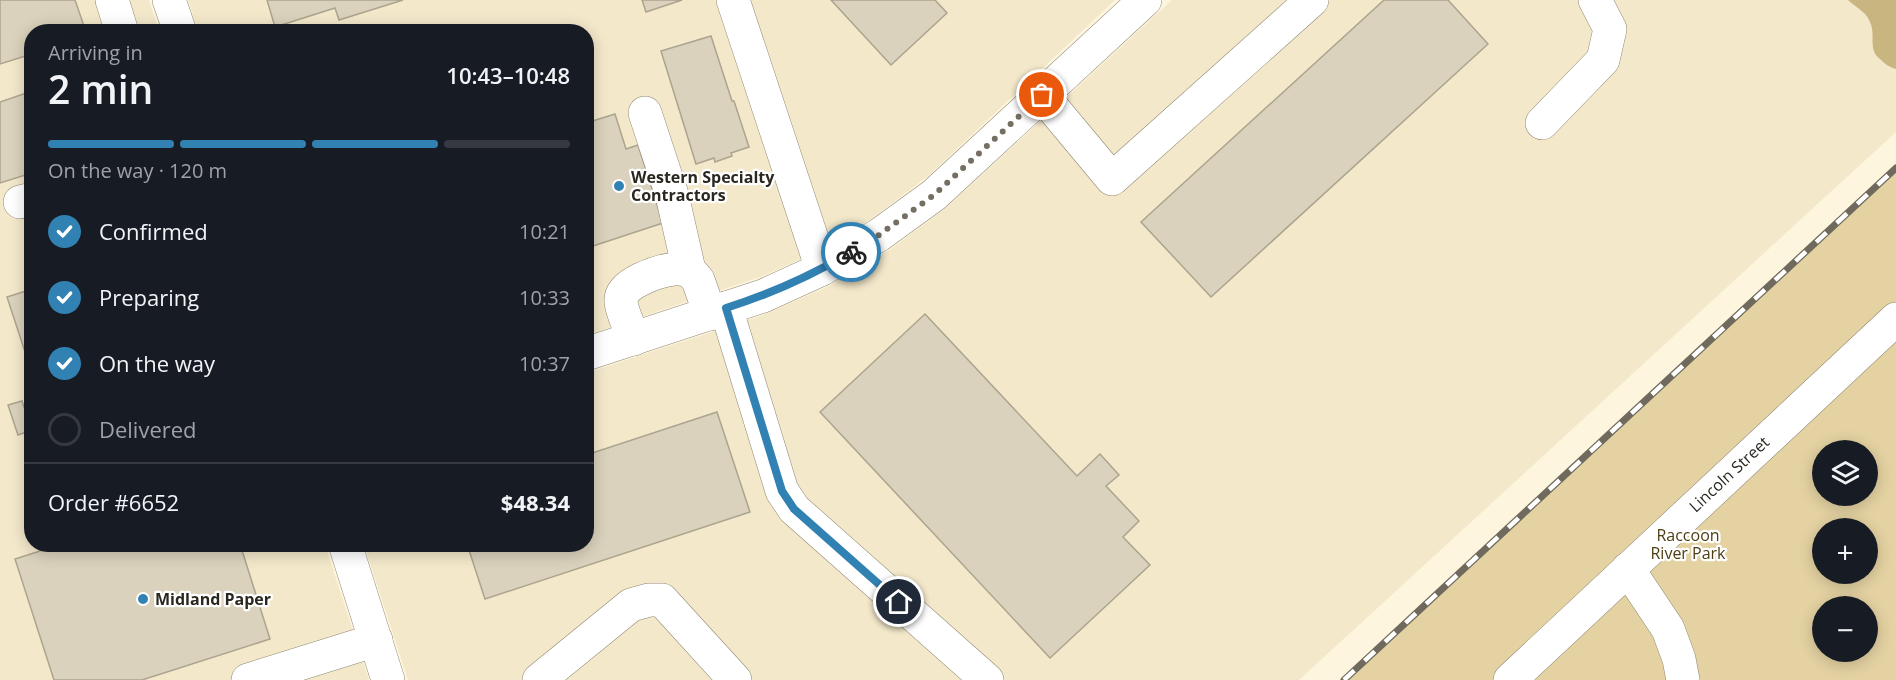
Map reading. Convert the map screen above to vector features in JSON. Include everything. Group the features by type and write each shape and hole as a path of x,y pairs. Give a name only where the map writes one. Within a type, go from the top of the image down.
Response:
{"street":[{"path":"112,0 120,24"},
{"path":"169,0 177,24"},
{"path":"733,0 822,269"},
{"path":"594,352 763,296 822,269 879,235 934,195 1145,0"},
{"path":"1042,95 1112,179 1312,0"},
{"path":"1542,123 1603,60 1610,28 1595,0"},
{"path":"645,112 672,195 689,270 718,311 782,491 794,509 987,680"},
{"path":"634,339 620,301 624,290 637,281 654,275 675,269 689,270"},
{"name":"Lincoln Street","path":"1510,680 1896,319"},
{"path":"348,552 388,680"},
{"path":"1628,569 1668,629 1679,659 1683,680"},
{"path":"539,680 631,605 649,600 662,600 735,680"},
{"path":"248,680 376,640"}],"shaded area":[{"path":"0,0 149,0 157,24 24,24 24,552 327,552 369,680 0,680"},
{"path":"188,0 1115,0 928,176 871,219 803,258 763,276 594,333 594,24 196,24"},
{"path":"1172,0 1896,0 1896,132 1299,680 408,680 366,552 594,552 594,371 763,315 829,286 891,249 948,206"},
{"path":"1848,0 1896,0 1896,69 1887,65 1876,55 1869,20"}],"green space":[{"name":"Raccoon River Park","path":"1896,168 1896,680 1344,680"}],"building":[{"path":"0,0 75,0 83,24 24,24 24,56 0,64"},
{"path":"267,0 403,0 339,20 335,8 284,24 274,24"},
{"path":"642,0 682,0 646,12"},
{"path":"831,0 935,0 947,13 891,65"},
{"path":"1384,0 1448,0 1488,44 1211,297 1141,222"},
{"path":"711,36 749,147 715,162 714,158 696,164 661,51"},
{"path":"24,94 24,176 0,183 0,102"},
{"name":"Western Specialty Contractors","path":"615,114 626,149 638,145 663,223 594,246 594,121"},
{"path":"24,292 24,349 7,297"},
{"path":"925,314 1077,476 1100,454 1119,475 1106,486 1139,521 1123,537 1150,565 1050,658 820,412"},
{"path":"22,401 24,433 18,435 8,405"},
{"path":"717,412 750,512 485,599 470,552 594,552 594,452"},
{"name":"Midland Paper","path":"37,552 243,552 270,639 142,680 54,680 15,559"}],"railway":[{"path":"1344,680 1896,168"}],"way so far":[{"path":"851,252 879,235 934,195 1042,95"}],"place":[{"name":"Western Specialty Contractors","path":"619,186"},
{"name":"Midland Paper","path":"143,599"}],"route":[{"path":"851,252 807,277 763,296 726,308 782,491 794,509 899,602"}]}
